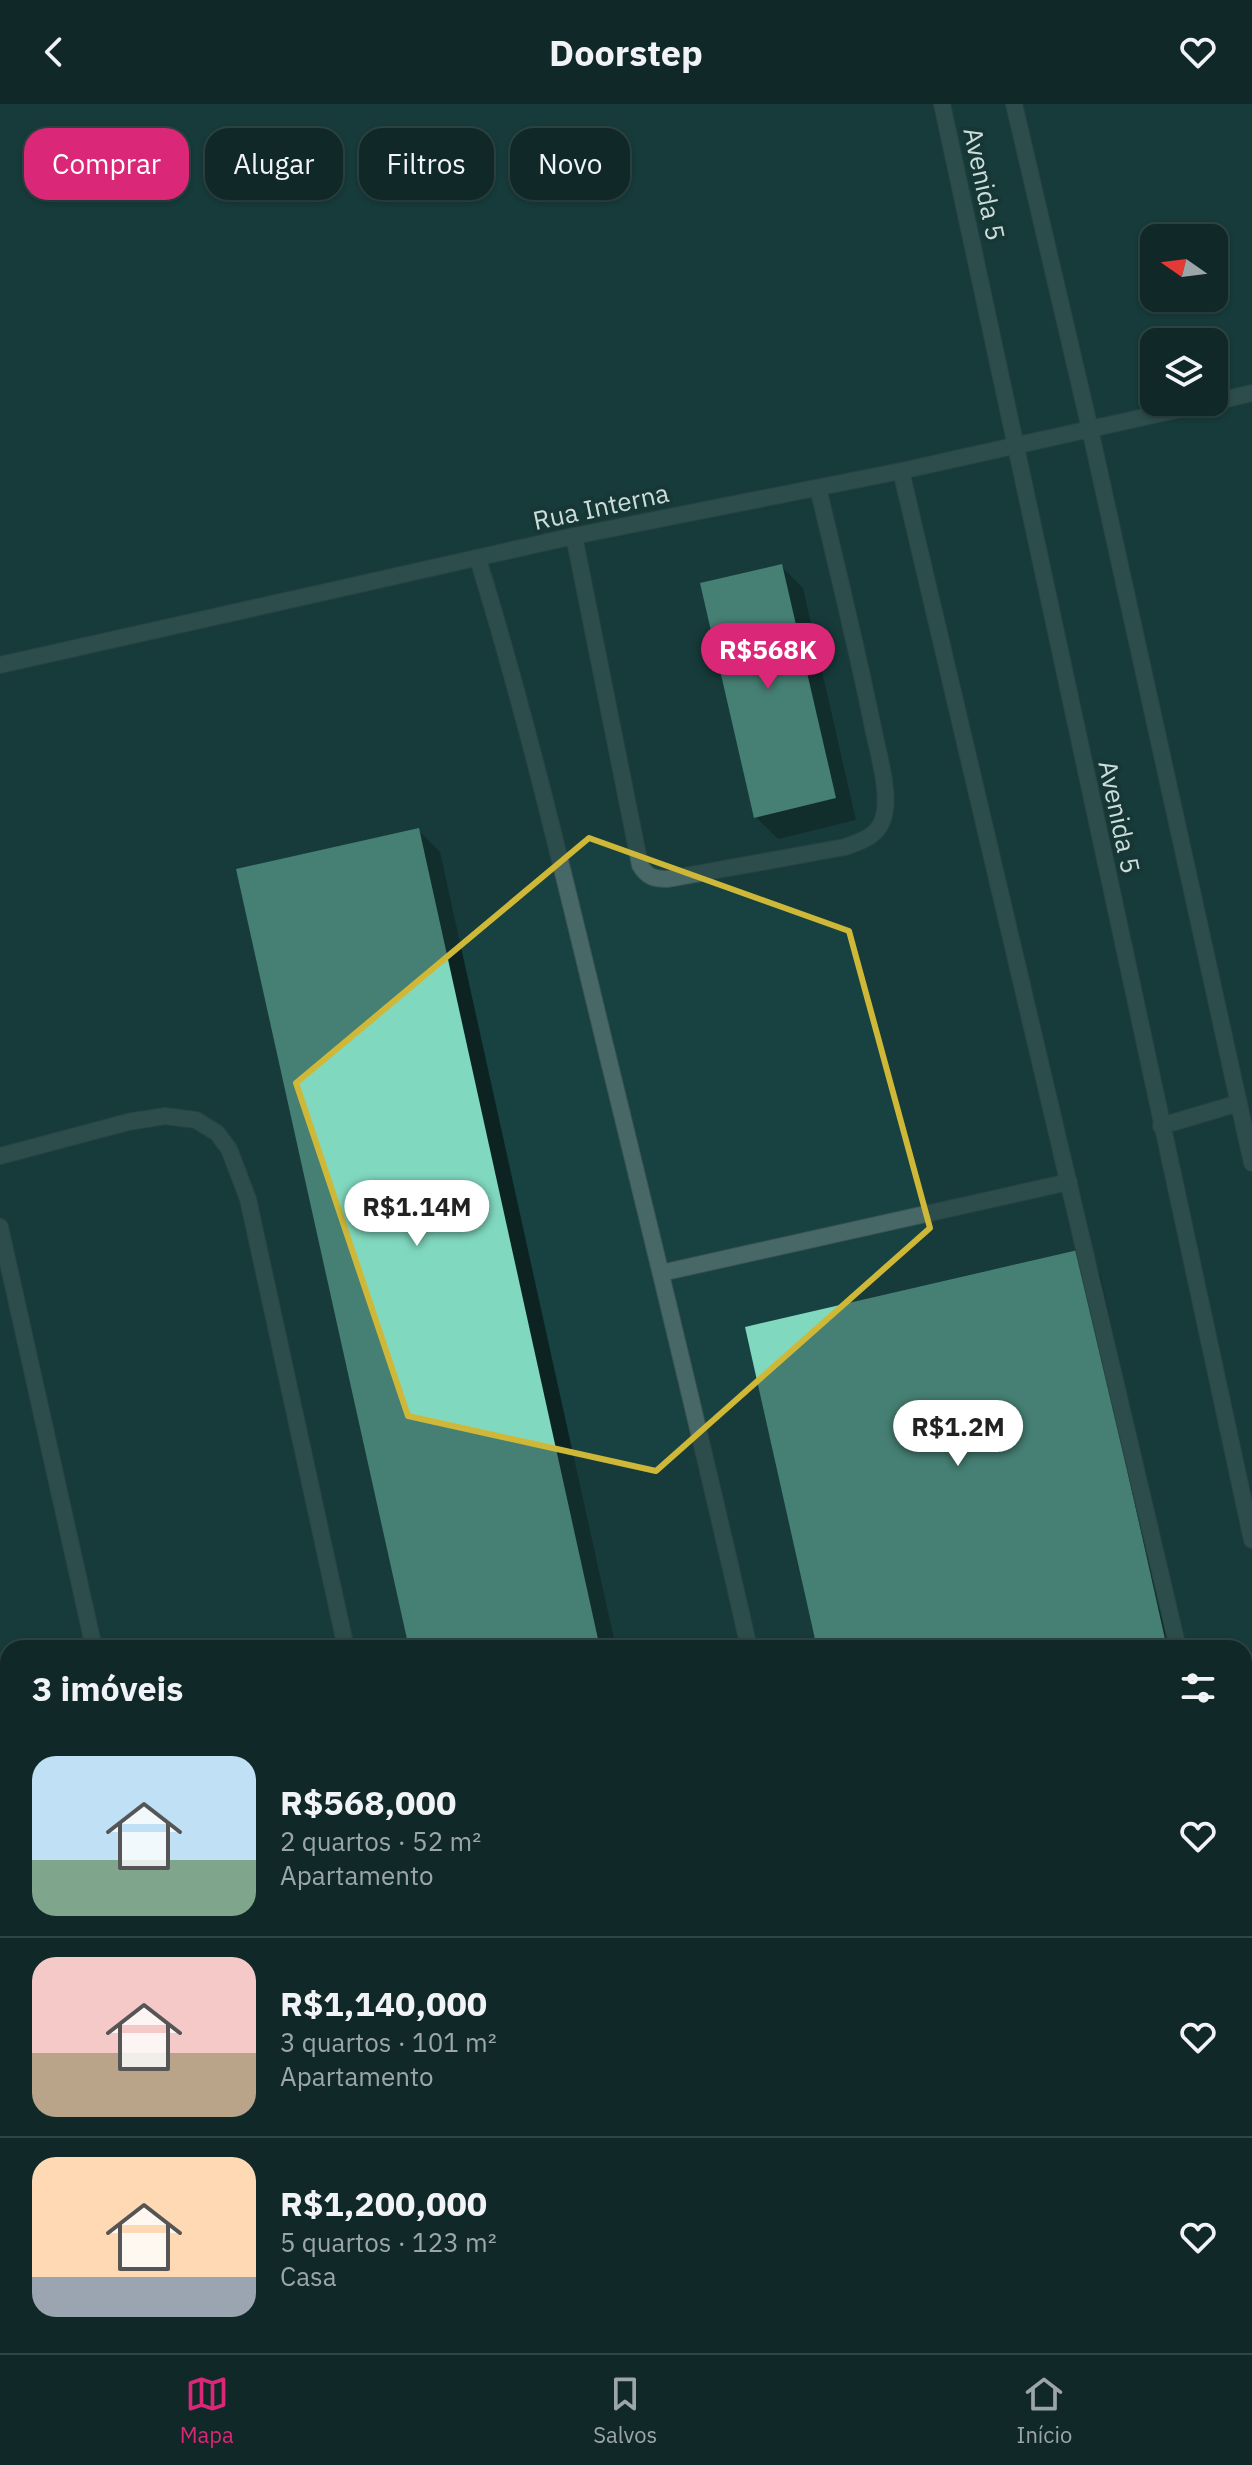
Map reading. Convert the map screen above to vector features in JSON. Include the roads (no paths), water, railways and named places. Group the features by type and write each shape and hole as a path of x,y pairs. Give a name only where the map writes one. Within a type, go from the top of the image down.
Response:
{"lane":[{"name":"Avenida 5","path":"942,104 1252,1536"},
{"name":"Avenida 5","path":"1014,104 1090,429 1252,1163"},
{"name":"Rua Interna","path":"1228,399 1252,393"},
{"name":"Rua Interna","path":"0,665 574,536 901,471 1149,416"},
{"path":"901,471 1176,1640"},
{"path":"574,536 637,852 645,873 657,879 668,879 845,847 868,838 882,823 883,778 818,488"},
{"path":"478,559 515,677 747,1640"},
{"path":"1161,1126 1239,1103"},
{"path":"0,1156 128,1122 165,1116 196,1120 217,1133 229,1149 248,1199 344,1640"},
{"path":"661,1273 1069,1182"},
{"path":"0,1227 92,1640"}]}
